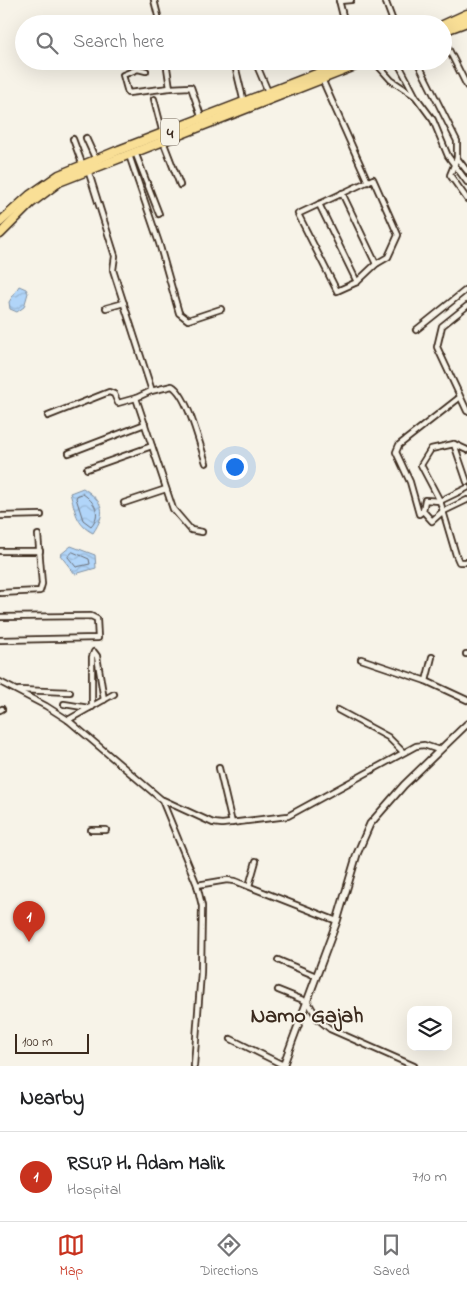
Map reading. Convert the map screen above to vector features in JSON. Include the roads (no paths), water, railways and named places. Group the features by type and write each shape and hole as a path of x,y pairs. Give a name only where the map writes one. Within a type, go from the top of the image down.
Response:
{"highway":[{"path":"452,20 467,14"},
{"path":"452,28 467,22"},
{"name":"4","path":"163,138 202,119 328,70"},
{"name":"4","path":"1,219 50,181 344,70"},
{"name":"4","path":"0,234 44,192 58,182 86,168 96,160 132,151"}],"street":[{"path":"154,0 158,15"},
{"path":"343,15 339,1 351,0"},
{"path":"385,0 391,15"},
{"path":"452,56 467,86"},
{"path":"136,70 123,75 128,93 191,87 202,119"},
{"path":"142,70 146,71"},
{"path":"167,70 170,88"},
{"path":"236,70 244,103"},
{"path":"258,70 269,94"},
{"path":"382,70 391,80 416,97"},
{"path":"402,70 416,97 433,120 448,156 467,182"},
{"path":"422,70 454,131 457,141 457,158 450,175 467,199"},
{"path":"322,78 368,182"},
{"path":"154,99 163,138 180,185"},
{"path":"86,138 96,160"},
{"path":"73,139 86,168 115,256 114,270 151,391"},
{"path":"132,151 158,214"},
{"path":"132,151 179,313 188,320 221,308"},
{"path":"457,158 467,171"},
{"path":"373,179 398,235 388,257 376,264 357,282 337,291 298,214 342,193 373,179"},
{"path":"342,193 376,264"},
{"path":"319,204 357,282"},
{"path":"416,330 467,290"},
{"path":"106,308 124,302"},
{"path":"467,306 446,321 437,340 439,356 467,411"},
{"path":"48,416 109,392 114,394 118,403 151,391 172,386 176,389 188,413 206,463"},
{"path":"136,398 175,512 191,530 202,532"},
{"path":"459,398 396,449 396,457 410,482 419,514 423,511 426,500 440,501 467,488"},
{"path":"69,453 145,424"},
{"path":"454,444 467,482"},
{"path":"467,450 454,444 431,449 422,461 421,466 440,501 459,562 467,562"},
{"path":"87,469 152,446"},
{"path":"124,503 166,489"},
{"path":"423,511 432,520 442,512 467,500"},
{"path":"0,516 41,515"},
{"path":"0,593 40,591 38,535"},
{"path":"0,551 40,550"},
{"path":"0,617 91,616 97,619 99,636 98,638 0,640"},
{"path":"90,707 92,657 94,652 97,656 104,700"},
{"path":"426,681 432,657"},
{"path":"362,659 426,681 467,700"},
{"path":"0,682 68,720 162,800 213,823 232,823 288,816 403,752 421,744 439,750"},
{"path":"17,690 70,692"},
{"path":"68,720 114,694"},
{"path":"64,704 90,707"},
{"path":"338,710 388,736 403,752"},
{"path":"231,1039 283,1066 337,921 357,854 370,824 380,809 467,724"},
{"path":"219,768 232,823"},
{"path":"162,800 197,885 202,906 201,972 194,1066"},
{"path":"91,830 106,830"},
{"path":"248,886 256,861"},
{"path":"197,885 230,880 337,921"},
{"path":"278,960 316,976"},
{"path":"278,990 308,1002 318,1019 330,1029 414,1066"}],"water":[{"path":"19,286 26,289 28,293 24,307 17,312 10,309 9,302"},
{"path":"83,488 95,498 101,508 102,513 93,533 87,530 80,521 70,493"},
{"path":"71,546 95,555 96,568 75,574 60,555"}],"place":[{"name":"RSUP H. Adam Malik","path":"29,942"}],"district":[{"name":"Namo Gajah","path":"307,1014"}]}
